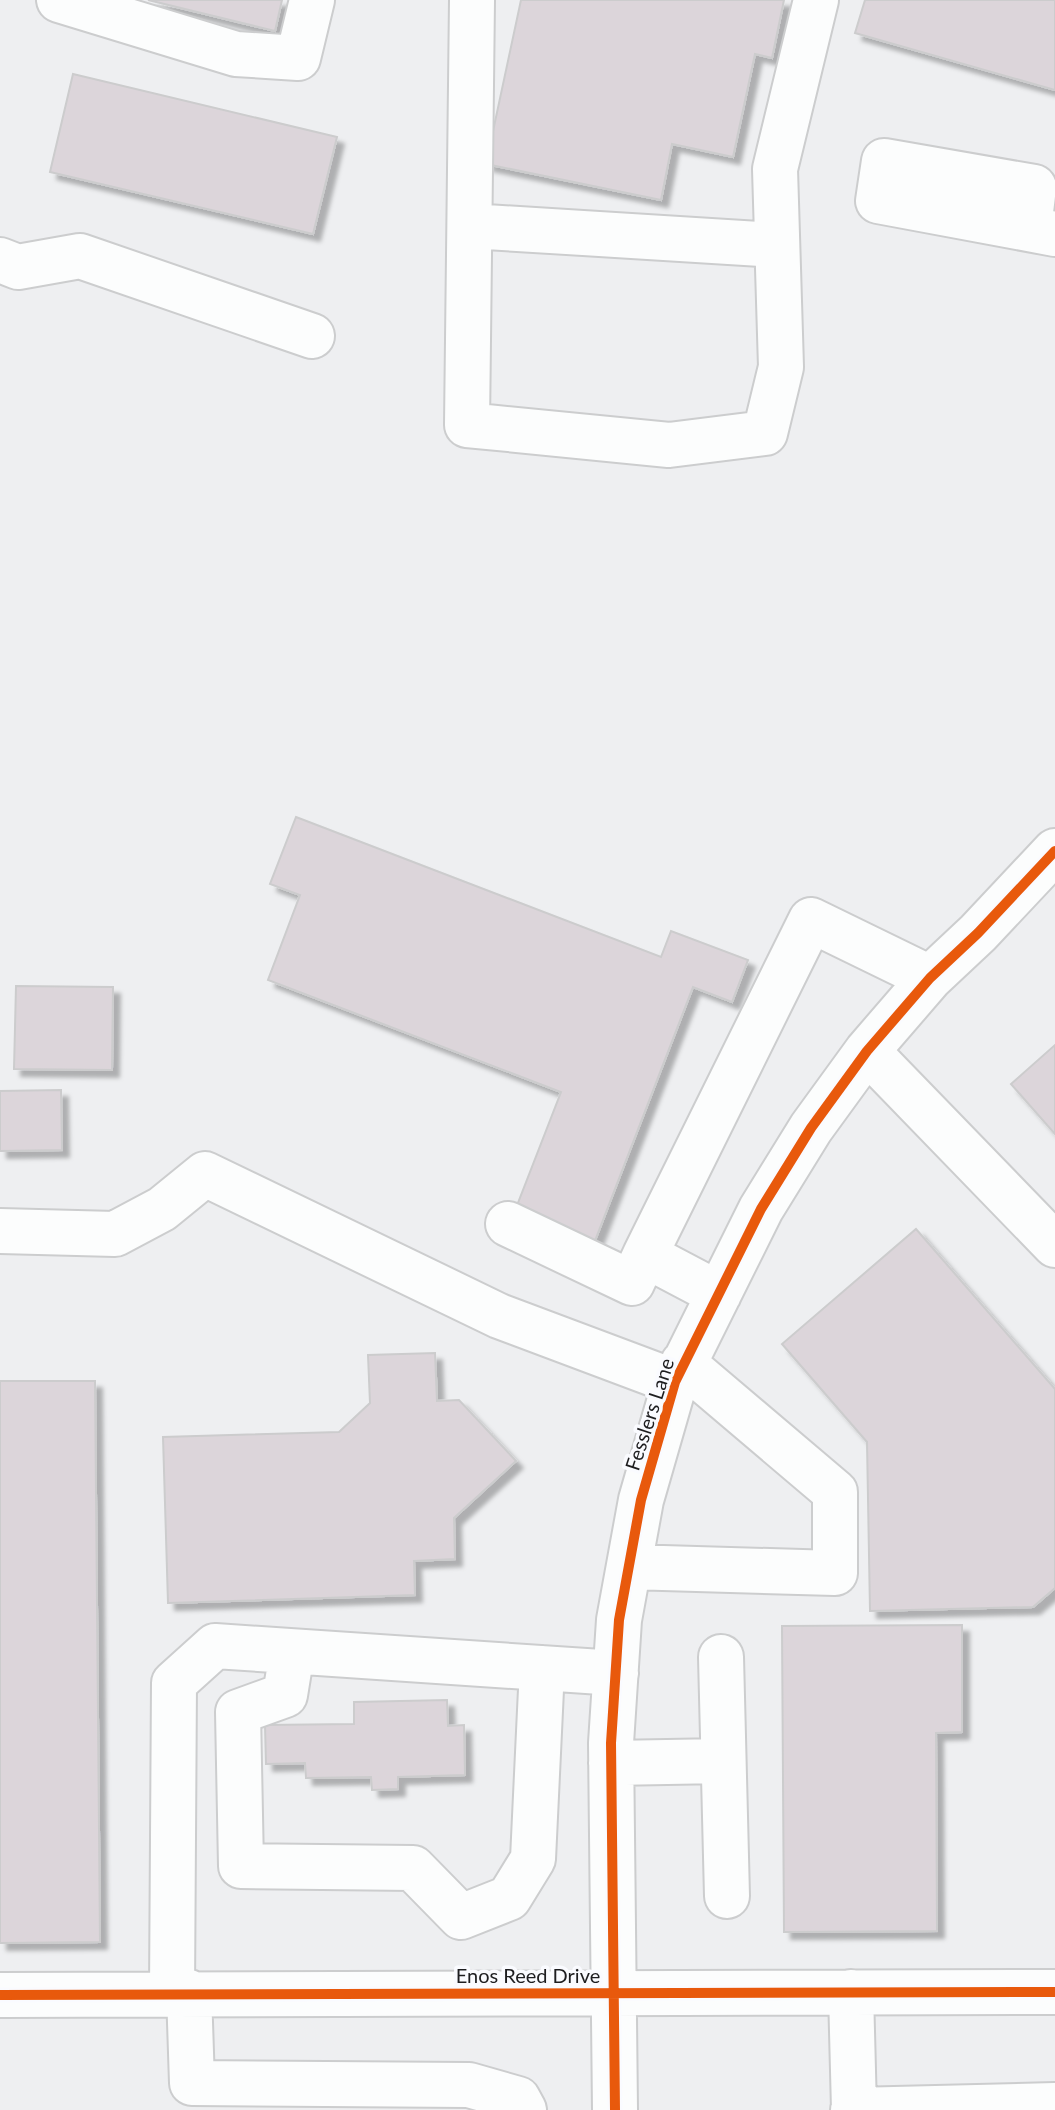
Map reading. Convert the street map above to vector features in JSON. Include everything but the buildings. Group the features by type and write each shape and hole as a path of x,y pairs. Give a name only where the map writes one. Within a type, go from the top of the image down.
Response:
{"street":[{"path":"59,0 236,54 298,58 312,0"},
{"path":"472,0 467,425 669,445 765,433 781,367 775,169 816,0"},
{"path":"470,226 777,245"},
{"path":"0,260 18,267 80,256 312,336"},
{"name":"Fesslers Lane","path":"615,2110 611,1763 619,1620 641,1500 679,1372 738,1251 811,1128 867,1051 930,978 978,933 1055,851"},
{"path":"508,1224 632,1283 811,920 930,978"},
{"path":"867,1051 1055,1245"},
{"path":"0,1231 115,1234 162,1209 205,1174 499,1316 679,1372 835,1492 835,1573 629,1567"},
{"path":"645,1255 719,1294"},
{"path":"524,2110 518,2099 469,2085 192,2083 180,1992 173,1863 174,1683 215,1646 616,1673"},
{"path":"241,1866 238,1712 285,1695 292,1652"},
{"path":"721,1657 727,1896"},
{"path":"173,1863 413,1868 461,1917 509,1898 533,1859 542,1668"},
{"path":"611,1763 723,1761"},
{"name":"Enos Reed Drive","path":"0,1995 180,1992 1055,1992"},
{"path":"851,1992 854,2110 1055,2105"}],"cycle path":[{"path":"615,2110 611,1743 619,1620 641,1500 675,1382 761,1209 811,1128 867,1051 930,978 978,933 1055,851"},
{"path":"0,1995 1055,1992"}]}
